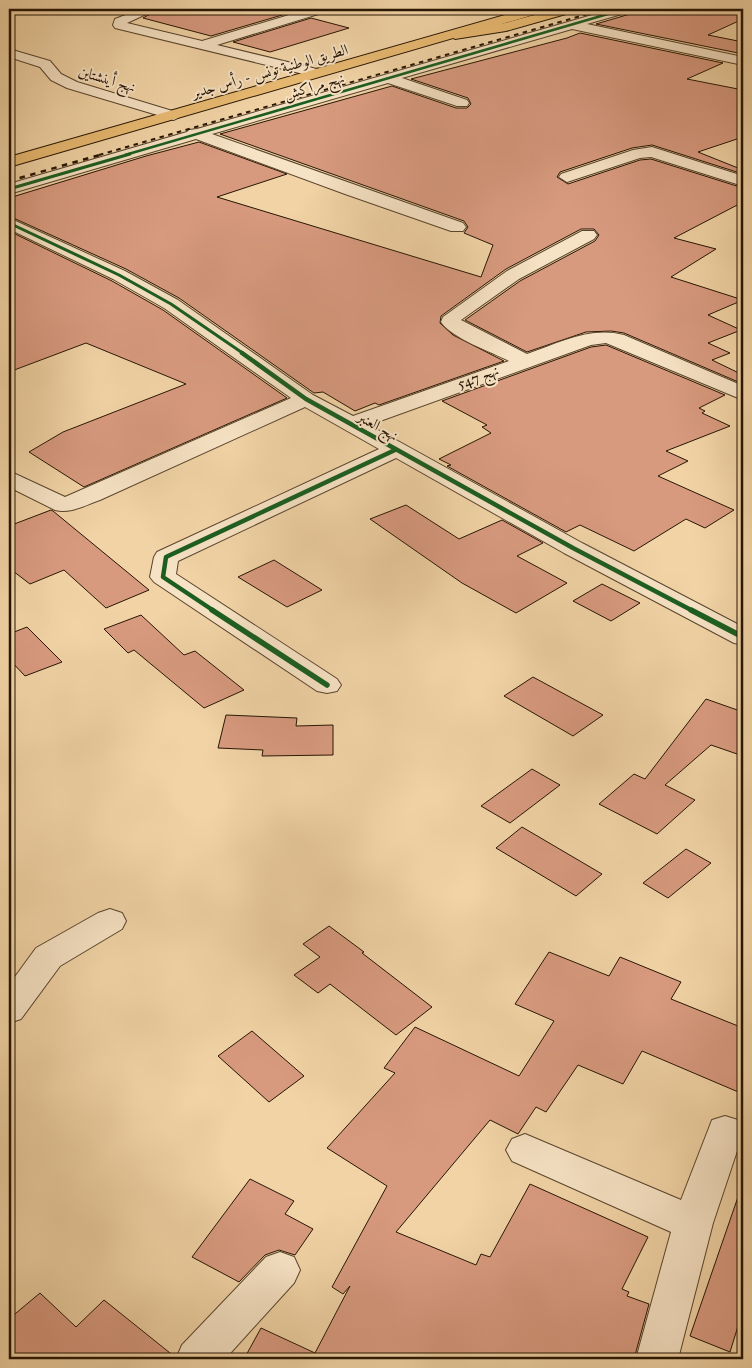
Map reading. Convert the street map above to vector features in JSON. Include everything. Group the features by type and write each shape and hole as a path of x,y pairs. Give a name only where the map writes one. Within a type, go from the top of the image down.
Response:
{"main road":[{"name":"الطريق الوطنية تونس - رأس جدير","path":"9,162 174,116 316,73 455,35 539,9"},
{"path":"455,35 506,27 569,9"}],"street":[{"path":"116,9 136,13"},
{"path":"151,9 136,13 119,22 119,25 316,73"},
{"path":"203,45 321,9"},
{"name":"نهج مراكش","path":"9,189 194,133 626,9"},
{"path":"569,25 743,61"},
{"name":"نهج أينشتاين","path":"9,53 45,64 56,77 72,85 174,116"},
{"path":"387,78 462,103"},
{"path":"194,133 351,191 457,227"},
{"path":"568,177 638,153 652,152 743,181"},
{"name":"نهج العنبر","path":"9,223 111,271 172,304 202,323 306,398 395,450 573,548 743,637"},
{"path":"523,360 464,332 451,322 453,317 513,275 588,235"},
{"name":"نهج 547","path":"351,424 523,360 588,339 606,337 618,339 743,394"},
{"path":"9,478 63,505 92,495 306,398"},
{"path":"327,686 163,577 166,557 395,450"},
{"path":"9,1010 48,957 110,921"},
{"path":"658,1359 693,1224 725,1131"},
{"path":"525,1150 693,1224"},
{"path":"203,1358 280,1270"}],"building":[{"path":"159,9 273,9 289,13 211,36 143,18"},
{"path":"633,9 743,9 743,19 708,35 743,42 743,54 596,24 630,14"},
{"path":"311,18 349,28 270,52 233,42"},
{"path":"580,33 723,63 687,79 743,90 743,137 698,152 743,170 743,174 652,145 632,148 560,172 557,177 568,184 640,160 651,159 743,188 743,202 674,238 716,249 671,277 743,300 708,315 741,330 708,343 730,353 712,360 743,375 743,384 624,333 611,331 586,332 527,352 465,320 520,281 595,241 599,235 594,229 581,229 506,269 441,316 440,323 453,335 504,361 379,405 375,403 355,411 323,392 314,393 179,298 126,269 9,216 9,198 146,156 199,142 287,174 217,197 481,277 493,245 464,233 468,227 464,221 220,134 392,86 456,108 467,108 471,104 468,98 411,79"},
{"path":"9,231 112,281 163,310 287,398 84,487 29,452 63,432 186,384 86,343 9,372"},
{"path":"606,345 725,395 699,408 705,411 702,413 730,426 666,451 688,461 658,476 734,510 705,528 686,519 634,551 580,525 566,532 447,466 451,465 439,459 491,433 482,427 487,425 442,401 591,347"},
{"path":"406,505 459,539 502,520 543,543 517,556 567,583 516,613 462,583 370,519"},
{"path":"51,510 149,590 106,608 64,570 30,584 9,568 9,526"},
{"path":"274,560 322,590 287,607 238,577"},
{"path":"602,584 640,603 611,621 573,601"},
{"path":"141,615 184,655 195,651 244,690 204,708 134,650 128,653 104,629"},
{"path":"27,627 62,662 25,676 9,659 9,634"},
{"path":"533,677 603,715 573,736 504,696"},
{"path":"706,699 743,712 743,756 711,745 665,785 695,800 657,834 599,804 634,774 645,779"},
{"path":"226,715 297,718 296,726 333,725 333,755 262,756 263,750 218,748"},
{"path":"532,769 560,785 510,823 481,806"},
{"path":"522,827 602,874 576,896 496,848"},
{"path":"686,849 711,863 668,898 643,883"},
{"path":"329,926 432,1007 396,1035 330,984 318,993 294,975 320,957 303,944"},
{"path":"549,952 609,976 620,957 681,982 671,999 743,1028 743,1094 642,1051 623,1084 578,1065 546,1112 536,1107 518,1134 490,1120 396,1232 476,1265 481,1254 490,1257 530,1184 648,1237 622,1289 629,1292 627,1296 649,1304 634,1359 244,1359 261,1328 315,1353 350,1286 343,1294 332,1287 387,1186 327,1148 395,1073 384,1068 415,1027 519,1076 554,1021 515,1004"},
{"path":"252,1031 304,1076 269,1102 218,1056"},
{"path":"250,1179 294,1201 285,1214 313,1229 295,1255 279,1250 265,1255 239,1282 192,1257"},
{"path":"739,1194 743,1195 743,1310 730,1352 690,1336"},
{"path":"40,1293 76,1327 104,1300 175,1357 174,1359 9,1359 9,1319"}],"railway":[{"path":"99,155 605,9"},
{"path":"9,181 103,154"}],"cycle path":[{"path":"9,189 625,9"},
{"path":"9,223 119,275 171,304 201,323 306,399 573,548 743,637"},
{"path":"327,685 163,577 166,557 395,450"}]}
